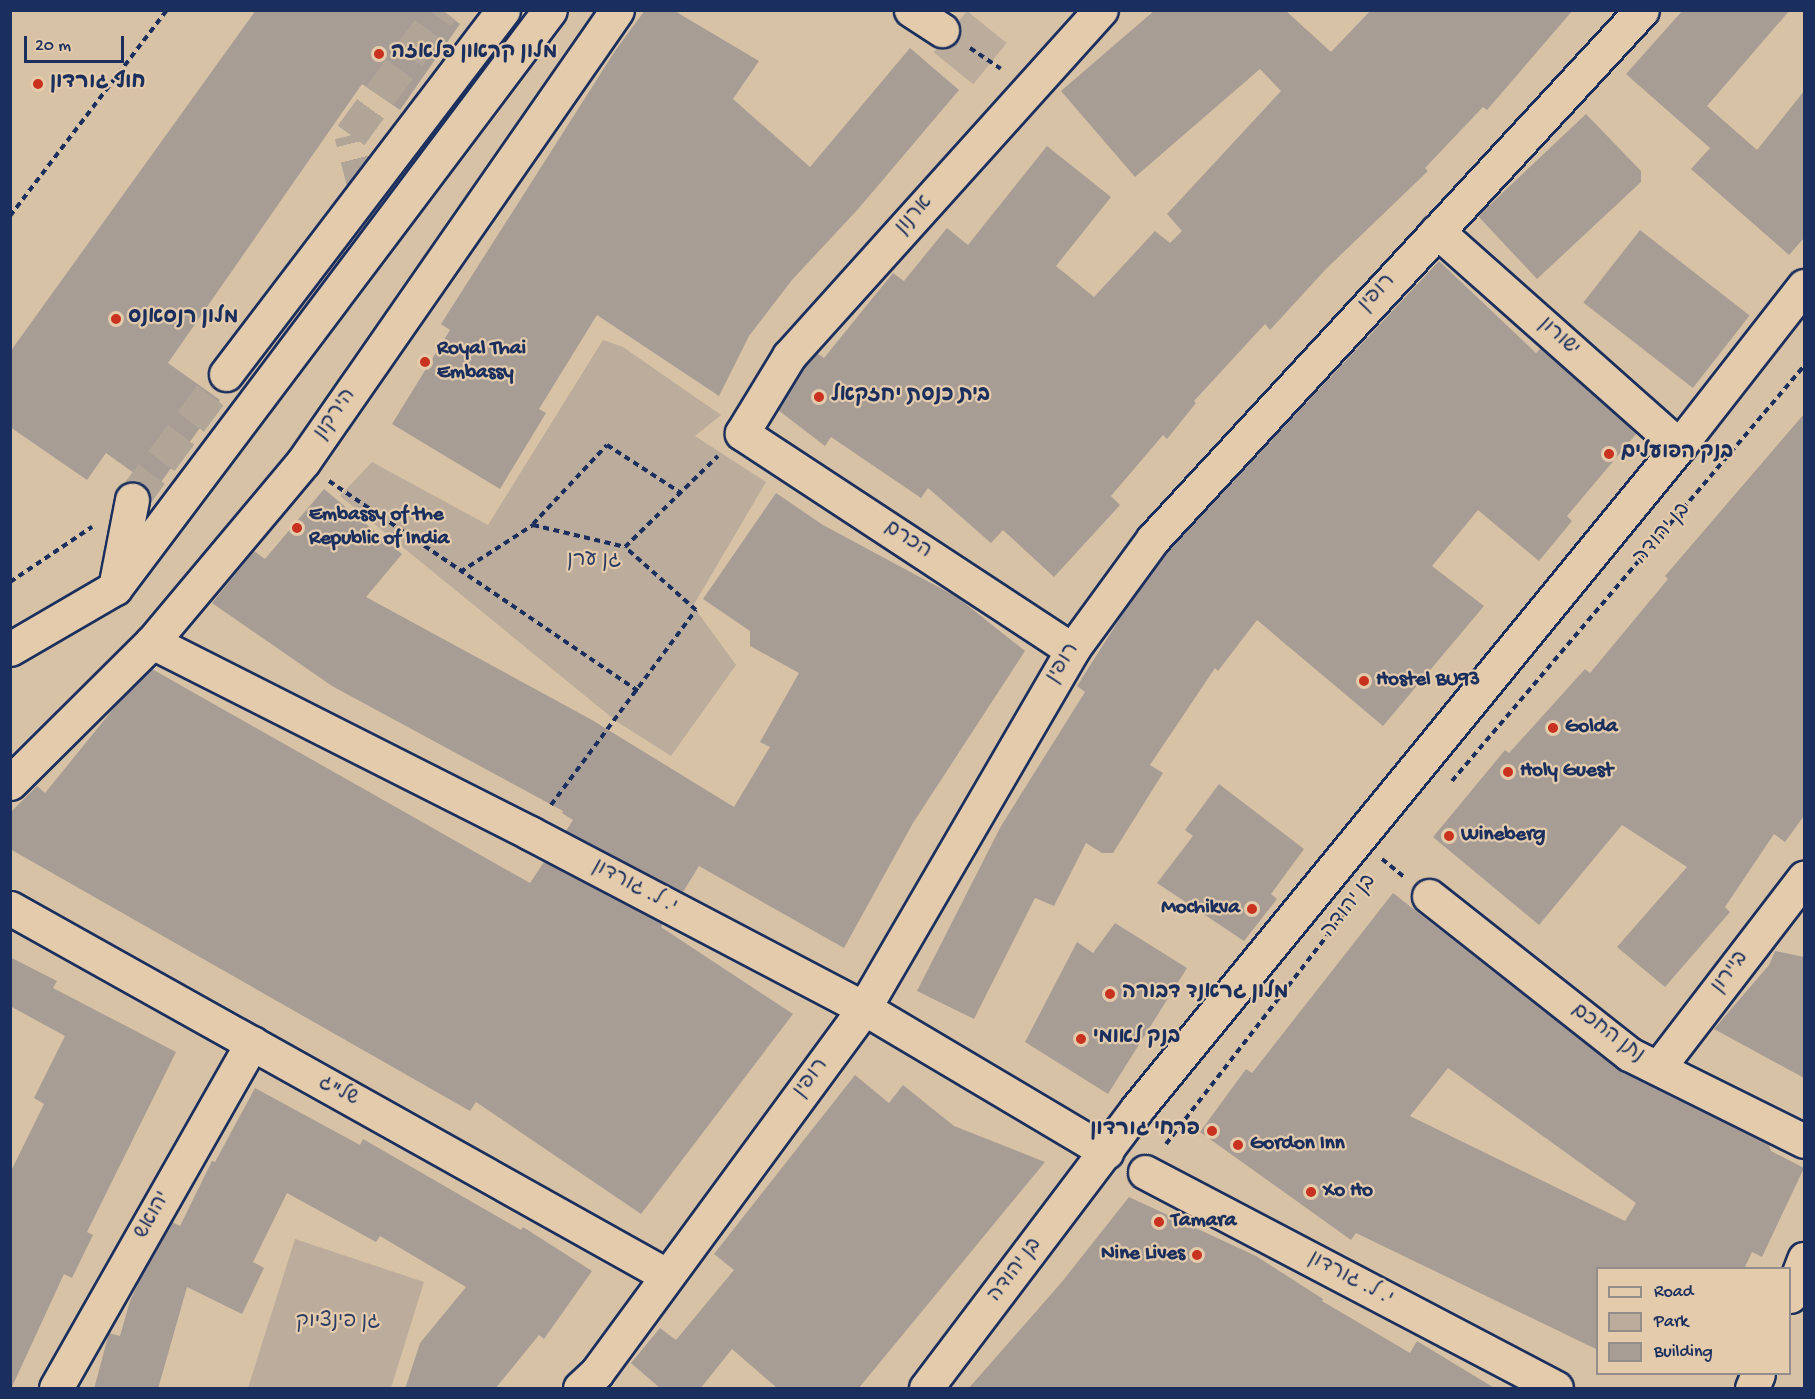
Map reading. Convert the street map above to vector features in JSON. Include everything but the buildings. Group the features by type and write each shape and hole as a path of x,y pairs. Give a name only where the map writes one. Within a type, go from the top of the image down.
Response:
{"street":[{"path":"226,374 503,10"},
{"path":"10,649 115,588 550,10"},
{"name":"הירקון","path":"10,783 152,642 303,462 617,10"},
{"path":"911,10 942,30"},
{"name":"ארנון","path":"742,433 789,356 1101,10"},
{"name":"רופין","path":"580,1389 597,1372 864,1008 1072,650 1153,539 1642,10"},
{"name":"ישורון","path":"1437,231 1679,446"},
{"name":"בן יהודה","path":"926,1389 1107,1152 1136,1110 1679,446 1804,286"},
{"name":"הכרם","path":"742,433 1072,650"},
{"path":"115,588 132,500"},
{"name":"י. ל. גורדון","path":"152,642 530,833 864,1008 1107,1152"},
{"name":"ביירון","path":"1658,1068 1804,878"},
{"name":"נתן החכם","path":"1429,896 1629,1054 1804,1141"},
{"name":"של\"ג","path":"10,908 666,1275"},
{"name":"יהואש","path":"56,1389 252,1043"},
{"name":"י. ל. גורדון","path":"1145,1172 1556,1389"},
{"path":"1791,1293 1804,1259"},
{"path":"1752,1389 1758,1375"}],"path":[{"path":"10,216 167,10"},
{"path":"942,30 1030,88"},
{"name":"בן יהודה","path":"1449,785 1804,366"},
{"path":"625,547 742,433"},
{"path":"460,572 533,525 607,445 681,493"},
{"path":"303,462 460,572 638,691"},
{"path":"10,582 132,500"},
{"path":"530,833 638,691 696,610 625,547 533,525"},
{"name":"בן יהודה","path":"1377,871 1391,854"},
{"name":"בן יהודה","path":"1145,1172 1356,899"}],"green space":[{"path":"967,11 1007,43 973,84 934,52"},
{"name":"גן ערן","path":"603,340 623,347 721,415 695,436 766,482 693,606 736,665 671,756 616,721 340,496 372,462 488,525"},
{"name":"גן פינצ'וק","path":"295,1239 424,1282 391,1388 248,1388"}],"tunnel":[{"path":"365,190 351,135 442,10"},
{"path":"132,500 226,374"}],"place":[{"name":"מלון קראון פלאזה","path":"379,54"},
{"name":"חוף גורדון","path":"38,84"},
{"name":"מלון רנסאנס","path":"116,319"},
{"name":"Royal Thai Embassy","path":"425,362"},
{"name":"בית כנסת יחזקאל","path":"819,397"},
{"name":"בנק הפועלים","path":"1609,454"},
{"name":"Embassy of the Republic of India","path":"297,528"},
{"name":"Hostel BU93","path":"1364,681"},
{"name":"Golda","path":"1553,728"},
{"name":"Holy Guest","path":"1508,772"},
{"name":"Wineberg","path":"1449,836"},
{"name":"Mochikva","path":"1252,909"},
{"name":"מלון גראנד דבורה","path":"1110,994"},
{"name":"בנק לאומי","path":"1081,1039"},
{"name":"פרחי גורדון","path":"1212,1131"},
{"name":"Gordon Inn","path":"1238,1145"},
{"name":"Xo Ho","path":"1311,1192"},
{"name":"Tamara","path":"1159,1222"},
{"name":"Nine Lives","path":"1197,1255"}]}
